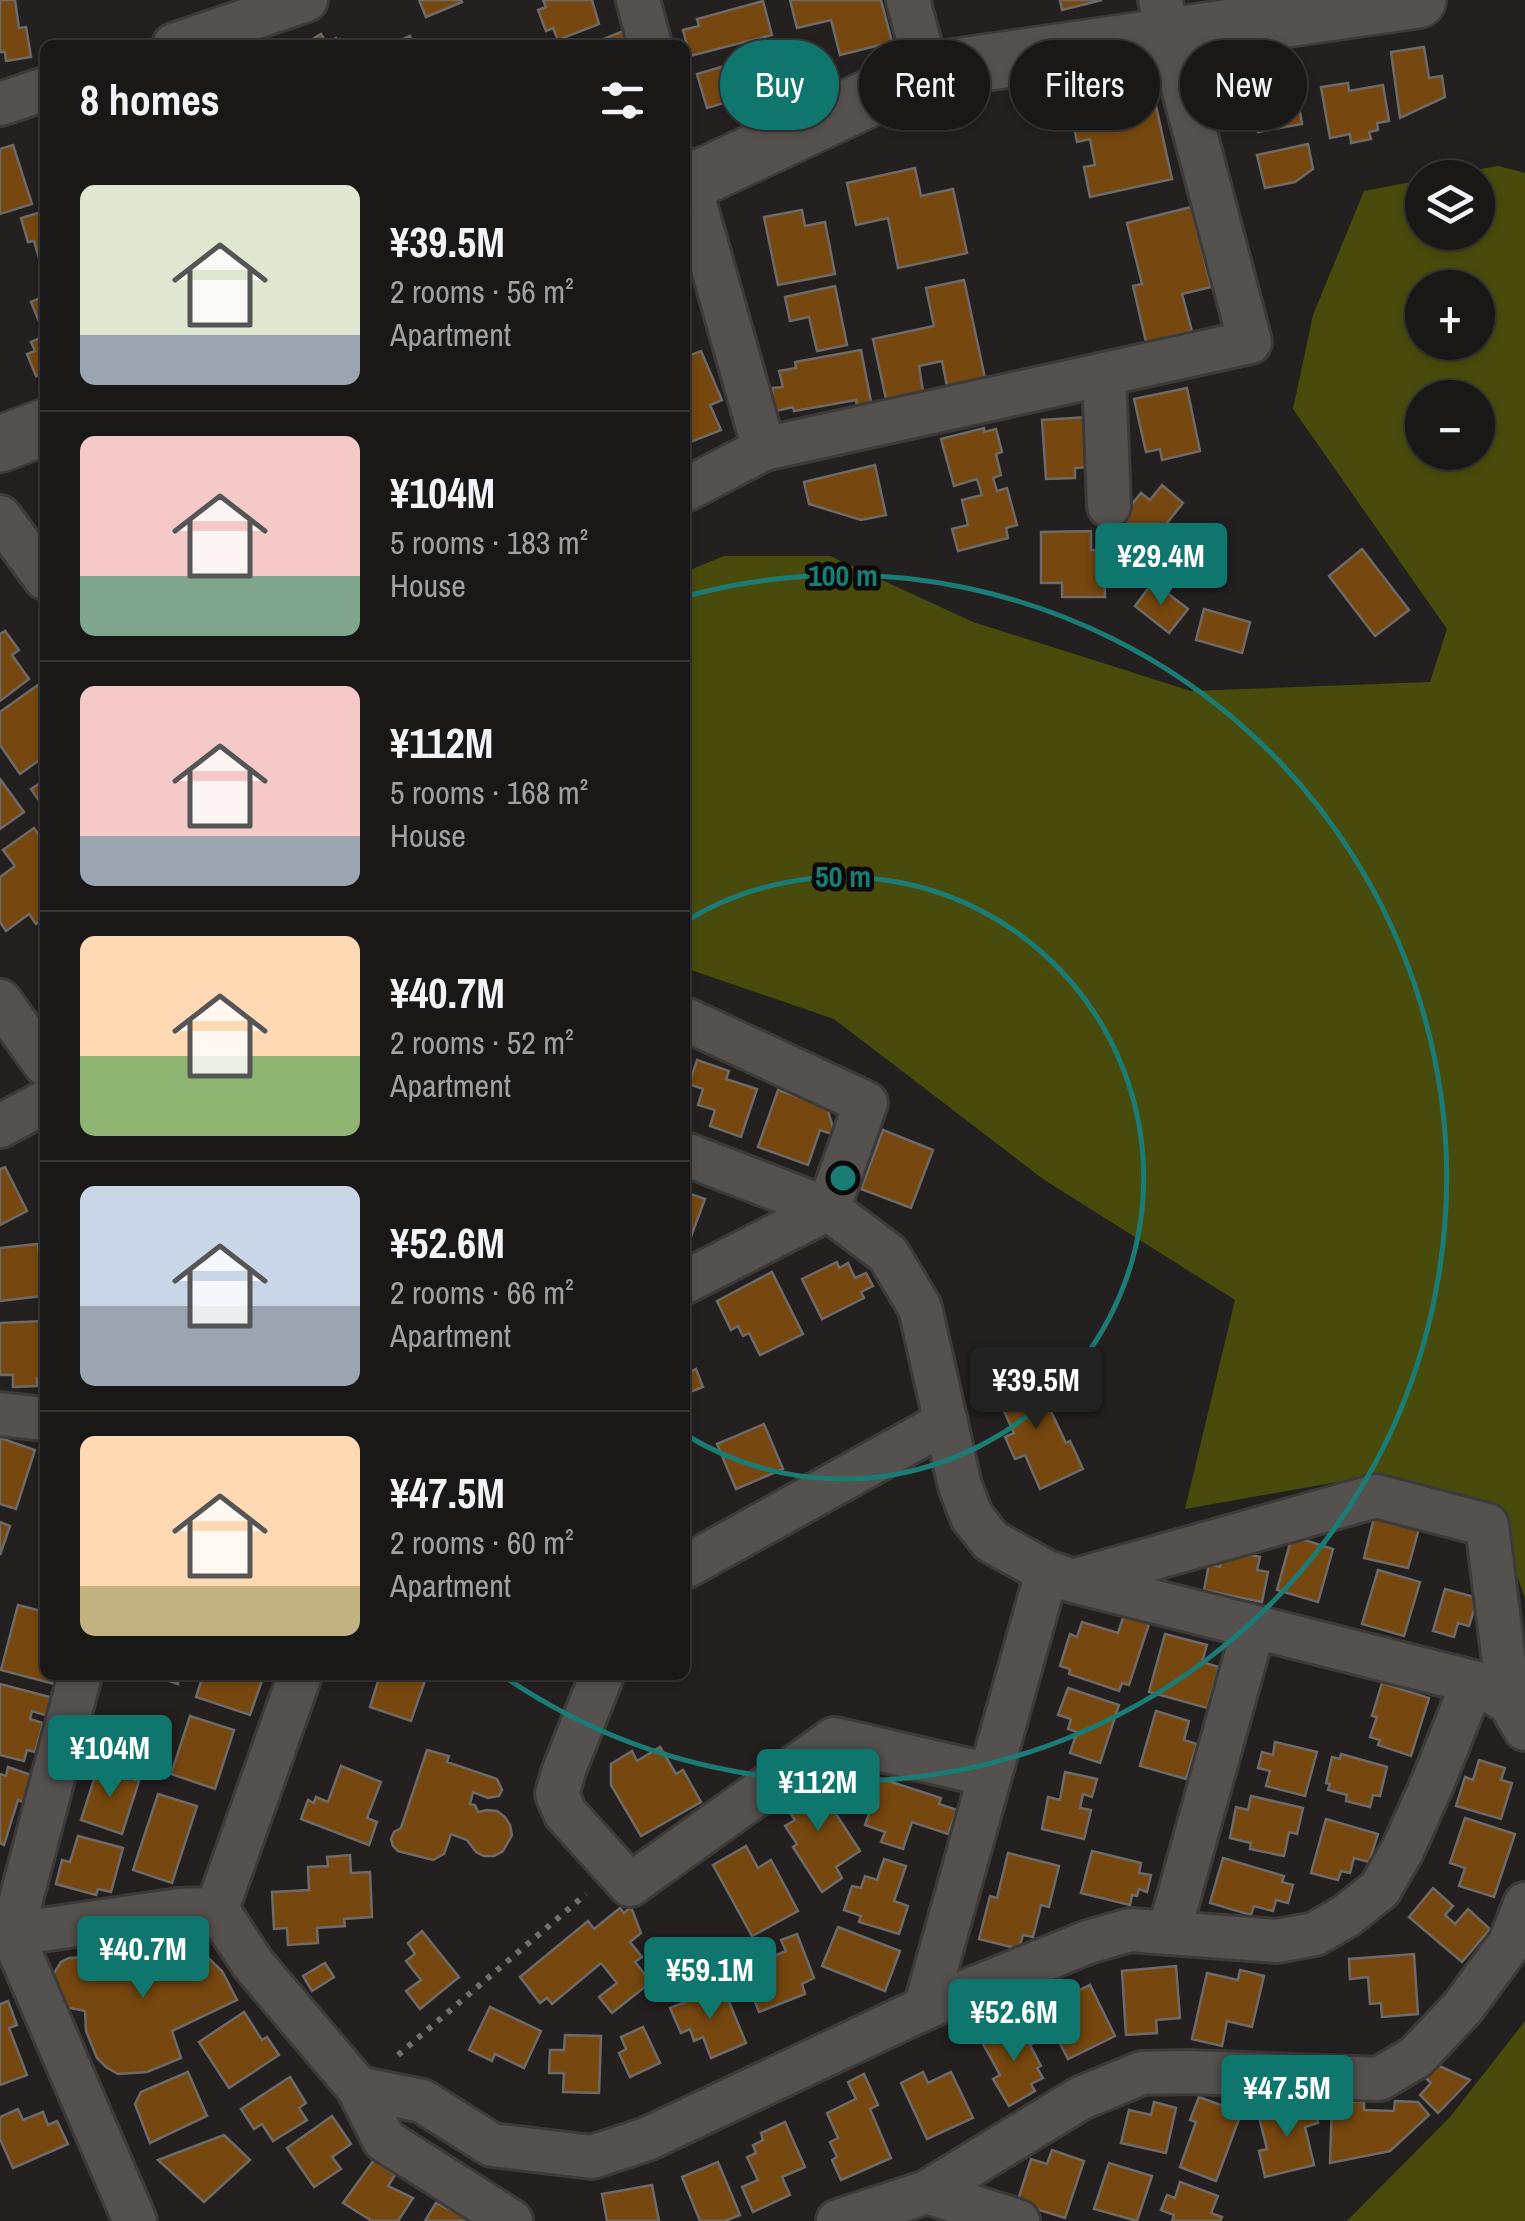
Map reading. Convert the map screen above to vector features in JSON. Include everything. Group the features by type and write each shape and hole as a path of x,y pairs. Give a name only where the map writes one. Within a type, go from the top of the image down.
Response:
{"street":[{"path":"189,40 306,0"},
{"path":"638,0 649,40"},
{"path":"908,0 919,40"},
{"path":"990,56 1164,18 1418,0"},
{"path":"690,487 764,449 1250,342 1164,18"},
{"path":"690,177 859,101"},
{"path":"690,193 764,449"},
{"path":"1104,374 1110,506"},
{"path":"0,444 40,429"},
{"path":"0,516 40,571"},
{"path":"0,1000 40,1057"},
{"path":"690,1022 866,1104 828,1209 690,1279"},
{"path":"0,1126 40,1105"},
{"path":"690,1156 828,1209 888,1254 920,1308 960,1486 972,1517 991,1540 1060,1576 1254,1627 1502,1704"},
{"path":"0,1414 40,1418"},
{"path":"690,1564 946,1422"},
{"path":"217,1908 253,1964 373,2076 492,2145 592,2157 647,2139 924,2008 1088,1942 1130,1930 1277,1941 1315,1934 1380,1889 1418,1815 1502,1704 1487,1526 1376,1496 1060,1576"},
{"path":"924,2008 989,1774 1060,1576"},
{"path":"1168,1932 1254,1627"},
{"path":"79,1680 6,1935 135,2221"},
{"path":"217,1908 298,1680"},
{"path":"600,1680 557,1794 565,1813 630,1884 834,1739 989,1774"},
{"path":"838,2221 927,2192 1082,2098 1142,2074 1379,2079 1416,2056 1462,2007 1510,1943 1525,1904"},
{"path":"6,1935 217,1908"},
{"path":"373,2076 384,2140 511,2221"},
{"path":"927,2192 1018,2221"}],"path":[{"path":"373,2076 617,1868"}],"shaded area":[{"path":"1495,167 1525,173 1525,1598 1495,1515 1382,1474 1185,1509 1235,1300 1043,1179 834,1019 690,970 690,570 724,556 830,556 973,622 1191,691 1430,682 1447,629 1293,409 1313,315 1364,191 1405,183 1405,250 1495,250"},
{"path":"1525,2021 1525,2221 1347,2221 1450,2117"}],"building":[{"path":"0,0 15,0 19,28 26,27 31,57 6,61 5,52 0,52"},
{"path":"419,0 461,0 462,2 426,17"},
{"path":"543,0 592,0 599,24 558,40 553,28 546,31 538,10 546,7"},
{"path":"790,0 881,0 891,40 859,40 859,50 840,55 831,20 797,28"},
{"path":"1060,0 1102,0 1062,10"},
{"path":"763,1 772,35 752,40 720,40 720,48 690,56 690,40 686,40 683,30 699,26 697,19"},
{"path":"626,30 630,40 601,40"},
{"path":"1424,47 1429,78 1442,76 1445,97 1400,118 1391,52"},
{"path":"720,67 720,104 707,108 697,74"},
{"path":"1348,83 1349,91 1383,85 1389,121 1377,123 1378,130 1369,132 1371,139 1351,143 1350,134 1330,138 1321,87"},
{"path":"1160,124 1172,179 1090,197 1084,167 1095,165 1090,139 1077,142 1075,130 1160,130"},
{"path":"1308,144 1313,169 1295,182 1265,188 1257,155"},
{"path":"13,145 32,204 0,214 0,149"},
{"path":"915,168 921,196 953,189 967,253 898,268 888,218 856,225 847,183"},
{"path":"1191,207 1211,287 1182,294 1192,331 1146,342 1133,286 1142,284 1127,223"},
{"path":"802,210 805,226 825,222 835,274 778,285 764,217"},
{"path":"40,212 40,261 34,241 28,242 21,218"},
{"path":"964,280 985,378 947,386 942,361 919,366 923,391 886,399 873,339 934,326 926,288"},
{"path":"835,286 847,345 817,351 809,317 790,321 785,297"},
{"path":"40,298 40,324 31,302"},
{"path":"40,338 40,374 36,376 27,354 35,351 31,342"},
{"path":"861,350 872,407 858,410 856,400 776,411 772,388 783,387 779,371 796,368 795,362"},
{"path":"701,351 722,400 710,405 721,430 690,442 690,355"},
{"path":"1187,388 1200,451 1162,460 1160,449 1146,452 1134,399"},
{"path":"1087,417 1090,467 1075,468 1075,478 1046,479 1042,420"},
{"path":"984,428 984,432 996,429 1002,452 996,454 1001,475 993,478 997,491 1007,488 1017,525 1006,528 1008,538 958,551 952,529 968,525 962,500 982,495 977,479 954,486 941,439"},
{"path":"875,465 886,515 861,520 809,504 804,482"},
{"path":"1162,485 1183,503 1134,564 1114,549 1125,535 1114,526 1141,493 1150,500"},
{"path":"1091,531 1091,550 1104,550 1105,597 1062,597 1062,583 1041,583 1041,532"},
{"path":"1362,549 1409,610 1375,636 1329,576"},
{"path":"1153,582 1188,609 1169,633 1135,606"},
{"path":"1204,609 1250,622 1242,653 1196,640"},
{"path":"5,631 19,650 12,655 29,679 0,701 0,634"},
{"path":"40,684 40,760 20,774 0,745 0,712"},
{"path":"0,779 24,812 0,829"},
{"path":"40,783 40,802 31,789"},
{"path":"34,828 40,837 40,921 36,924 29,914 6,931 0,922 0,877 15,866 3,850"},
{"path":"697,1060 729,1071 726,1079 757,1089 741,1137 710,1126 715,1110 698,1105 703,1089 690,1081"},
{"path":"778,1090 827,1107 835,1135 820,1130 808,1165 758,1147"},
{"path":"883,1130 933,1150 911,1208 861,1189"},
{"path":"5,1167 27,1211 0,1225 0,1169"},
{"path":"690,1194 705,1199 690,1239"},
{"path":"38,1244 40,1296 0,1301 0,1248"},
{"path":"837,1262 839,1268 848,1263 855,1278 866,1273 873,1286 861,1292 864,1298 822,1319 802,1279"},
{"path":"772,1272 803,1334 760,1355 749,1333 743,1336 738,1326 731,1330 717,1301"},
{"path":"40,1321 37,1386 13,1387 13,1375 0,1375 0,1323"},
{"path":"696,1369 703,1387 690,1392 690,1372"},
{"path":"1027,1371 1043,1408 1048,1405 1083,1469 1040,1489 1025,1455 1015,1459 1005,1437 1014,1433 993,1387"},
{"path":"764,1424 783,1469 736,1489 717,1444"},
{"path":"0,1438 35,1450 16,1509 0,1504"},
{"path":"1375,1514 1420,1525 1408,1568 1364,1558"},
{"path":"0,1522 10,1526 0,1555"},
{"path":"1292,1536 1333,1549 1318,1602 1277,1590"},
{"path":"1224,1549 1260,1557 1257,1570 1268,1572 1262,1602 1204,1590 1209,1564 1220,1567"},
{"path":"1378,1570 1420,1582 1404,1636 1362,1624"},
{"path":"1445,1589 1478,1598 1469,1626 1458,1623 1454,1637 1433,1631"},
{"path":"18,1605 40,1611 40,1680 55,1680 54,1684 1,1670"},
{"path":"1124,1615 1149,1624 1129,1685 1122,1683 1119,1691 1069,1674 1070,1669 1060,1666 1070,1634 1077,1637 1082,1622 1118,1633"},
{"path":"1165,1634 1207,1645 1202,1662 1219,1667 1207,1708 1149,1692"},
{"path":"201,1680 262,1680 250,1715 196,1697"},
{"path":"378,1680 425,1680 411,1721 370,1707"},
{"path":"1382,1683 1429,1698 1411,1756 1378,1745 1380,1740 1370,1737"},
{"path":"0,1684 53,1698 48,1716 32,1711 30,1719 43,1723 35,1752 27,1750 24,1761 0,1755"},
{"path":"1068,1688 1119,1705 1100,1763 1070,1753 1077,1732 1068,1729 1071,1719 1058,1715"},
{"path":"1156,1711 1189,1721 1184,1740 1197,1744 1186,1779 1140,1766"},
{"path":"190,1716 234,1730 215,1789 171,1774"},
{"path":"1275,1742 1317,1752 1305,1796 1266,1786 1270,1771 1258,1768 1262,1752 1273,1755"},
{"path":"660,1747 676,1774 683,1770 701,1802 641,1836 611,1785 611,1764 632,1751 637,1761"},
{"path":"427,1750 449,1756 447,1762 497,1779 502,1790 499,1796 488,1798 473,1792 470,1804 478,1812 497,1811 505,1817 512,1835 503,1851 484,1856 467,1840 451,1834 444,1854 433,1860 398,1851 393,1846 391,1839 401,1828"},
{"path":"1341,1754 1387,1767 1380,1796 1373,1795 1370,1807 1346,1801 1347,1795 1328,1790 1332,1757 1340,1759"},
{"path":"1479,1760 1505,1768 1501,1780 1512,1783 1501,1819 1456,1806 1465,1777 1473,1780"},
{"path":"341,1766 381,1782 367,1818 377,1822 369,1845 301,1819 308,1800 314,1803 316,1797 328,1802"},
{"path":"8,1767 34,1776 26,1803 18,1800 4,1845 0,1843 0,1774 6,1776"},
{"path":"98,1767 139,1781 122,1834 81,1820"},
{"path":"1065,1772 1097,1779 1092,1797 1083,1794 1080,1808 1091,1810 1084,1839 1042,1829 1048,1797 1060,1800"},
{"path":"812,1777 860,1851 836,1867 842,1878 822,1892 793,1847 797,1844 785,1826 795,1820 780,1798"},
{"path":"876,1777 941,1798 939,1804 957,1810 948,1834 912,1822 903,1849 881,1842 885,1832 865,1825 869,1814 850,1808 858,1784 874,1784"},
{"path":"158,1794 197,1806 172,1883 133,1870"},
{"path":"1251,1796 1303,1808 1297,1834 1289,1832 1284,1856 1250,1849 1251,1843 1230,1838 1236,1807 1248,1810"},
{"path":"1465,1818 1515,1834 1494,1897 1459,1886 1465,1868 1450,1863"},
{"path":"1326,1819 1378,1834 1369,1862 1354,1858 1350,1873 1341,1871 1338,1880 1311,1873"},
{"path":"78,1836 123,1848 111,1892 98,1889 96,1895 56,1884 62,1860 70,1862"},
{"path":"746,1846 758,1868 771,1860 798,1911 752,1936 713,1865"},
{"path":"1092,1851 1141,1863 1139,1873 1151,1875 1147,1892 1139,1889 1137,1896 1132,1895 1130,1905 1081,1893"},
{"path":"1008,1853 1059,1866 1049,1907 1041,1905 1033,1937 1023,1935 1019,1949 979,1939 990,1896 997,1898"},
{"path":"350,1855 351,1873 370,1872 372,1917 344,1919 345,1926 317,1928 318,1943 288,1945 287,1928 274,1929 272,1892 309,1890 308,1867 328,1866 327,1857"},
{"path":"1223,1858 1284,1876 1282,1882 1293,1885 1288,1903 1276,1900 1273,1911 1254,1906 1251,1915 1210,1903"},
{"path":"884,1859 906,1866 894,1901 908,1906 899,1934 859,1922 861,1916 844,1910 852,1886 861,1888 865,1876 877,1880"},
{"path":"1433,1888 1453,1906 1445,1915 1455,1924 1468,1909 1490,1929 1462,1962 1409,1917"},
{"path":"631,1907 641,1933 630,1942 642,1957 635,1962 651,1982 612,2013 599,1997 617,1983 601,1963 552,2004 547,1998 540,2003 520,1977 588,1921 594,1929 620,1908 624,1913"},
{"path":"838,1927 900,1951 885,1991 822,1966"},
{"path":"422,1931 459,1977 420,2009 406,1991 421,1980 406,1961 415,1954 408,1943"},
{"path":"797,1934 814,1978 802,1984 805,1994 759,2012 742,1969 786,1951 781,1940"},
{"path":"162,1939 183,1941 198,1948 222,1971 237,2000 172,2031 181,2058 147,2072 118,2074 97,2058 86,2031 85,2011 65,2007 51,1978 61,1962 69,1958 85,1957 104,1972 138,1945"},
{"path":"1414,1954 1418,2014 1382,2017 1381,2003 1370,2004 1368,1977 1350,1979 1349,1959"},
{"path":"325,1963 334,1977 312,1991 303,1976"},
{"path":"1176,1966 1180,2018 1156,2020 1157,2033 1126,2035 1122,1971"},
{"path":"1240,1970 1264,1976 1252,2027 1227,2021 1222,2046 1192,2039 1207,1973 1238,1980"},
{"path":"1090,1985 1115,2036 1068,2059 1053,2030 1061,2026 1049,2004"},
{"path":"723,1987 746,2043 711,2058 703,2037 694,2041 690,2029 681,2033 670,2008"},
{"path":"8,2001 17,2025 9,2028 27,2075 0,2085 0,2004"},
{"path":"490,2007 541,2031 524,2068 495,2054 492,2061 469,2050"},
{"path":"244,2012 262,2040 267,2037 279,2055 229,2088 199,2042"},
{"path":"643,2027 660,2063 630,2077 619,2053 626,2049 621,2037"},
{"path":"1008,2028 1015,2040 1032,2031 1037,2041 1030,2045 1043,2078 1031,2084 1035,2091 1009,2106 993,2079 1000,2075 982,2042"},
{"path":"565,2035 601,2036 599,2093 563,2092 564,2073 549,2073 550,2050 564,2050"},
{"path":"1437,2065 1470,2080 1438,2113 1420,2095 1431,2083 1426,2078"},
{"path":"188,2072 207,2116 150,2143 135,2104 141,2092"},
{"path":"923,2072 928,2083 951,2072 973,2118 927,2139 901,2083"},
{"path":"864,2074 878,2105 870,2109 891,2158 841,2180 832,2160 837,2157 830,2142 838,2138 827,2113 856,2099 848,2082"},
{"path":"290,2077 306,2103 299,2108 307,2120 273,2141 262,2124 254,2129 241,2109"},
{"path":"1199,2097 1226,2107 1223,2113 1239,2119 1216,2181 1180,2167 1196,2122 1190,2120"},
{"path":"1332,2101 1364,2102 1364,2110 1394,2111 1395,2101 1418,2102 1429,2115 1390,2151 1330,2163"},
{"path":"1154,2102 1176,2108 1166,2153 1121,2143 1129,2110 1151,2115"},
{"path":"1313,2104 1318,2123 1305,2127 1314,2165 1265,2177 1259,2151 1267,2149 1259,2117"},
{"path":"18,2109 23,2120 43,2112 48,2125 57,2121 68,2144 13,2168 0,2139 0,2117"},
{"path":"332,2116 351,2144 332,2157 341,2169 314,2187 287,2148"},
{"path":"785,2122 805,2167 782,2177 790,2195 753,2212 742,2187 758,2180 747,2157 756,2153 753,2145 763,2140 761,2133"},
{"path":"224,2135 250,2160 204,2202 158,2160"},
{"path":"1052,2150 1084,2161 1065,2218 1017,2203 1031,2159 1047,2164"},
{"path":"374,2160 395,2175 388,2186 413,2198 398,2221 372,2221 343,2203"},
{"path":"718,2162 740,2215 725,2221 700,2221 682,2177"},
{"path":"1109,2163 1152,2176 1137,2221 1094,2209"},
{"path":"1180,2182 1218,2196 1211,2213 1222,2217 1220,2221 1172,2221 1174,2215 1161,2210 1167,2195 1175,2198"},
{"path":"652,2185 659,2221 607,2221 602,2194"},
{"path":"436,2203 468,2219 468,2221 425,2221"}]}
